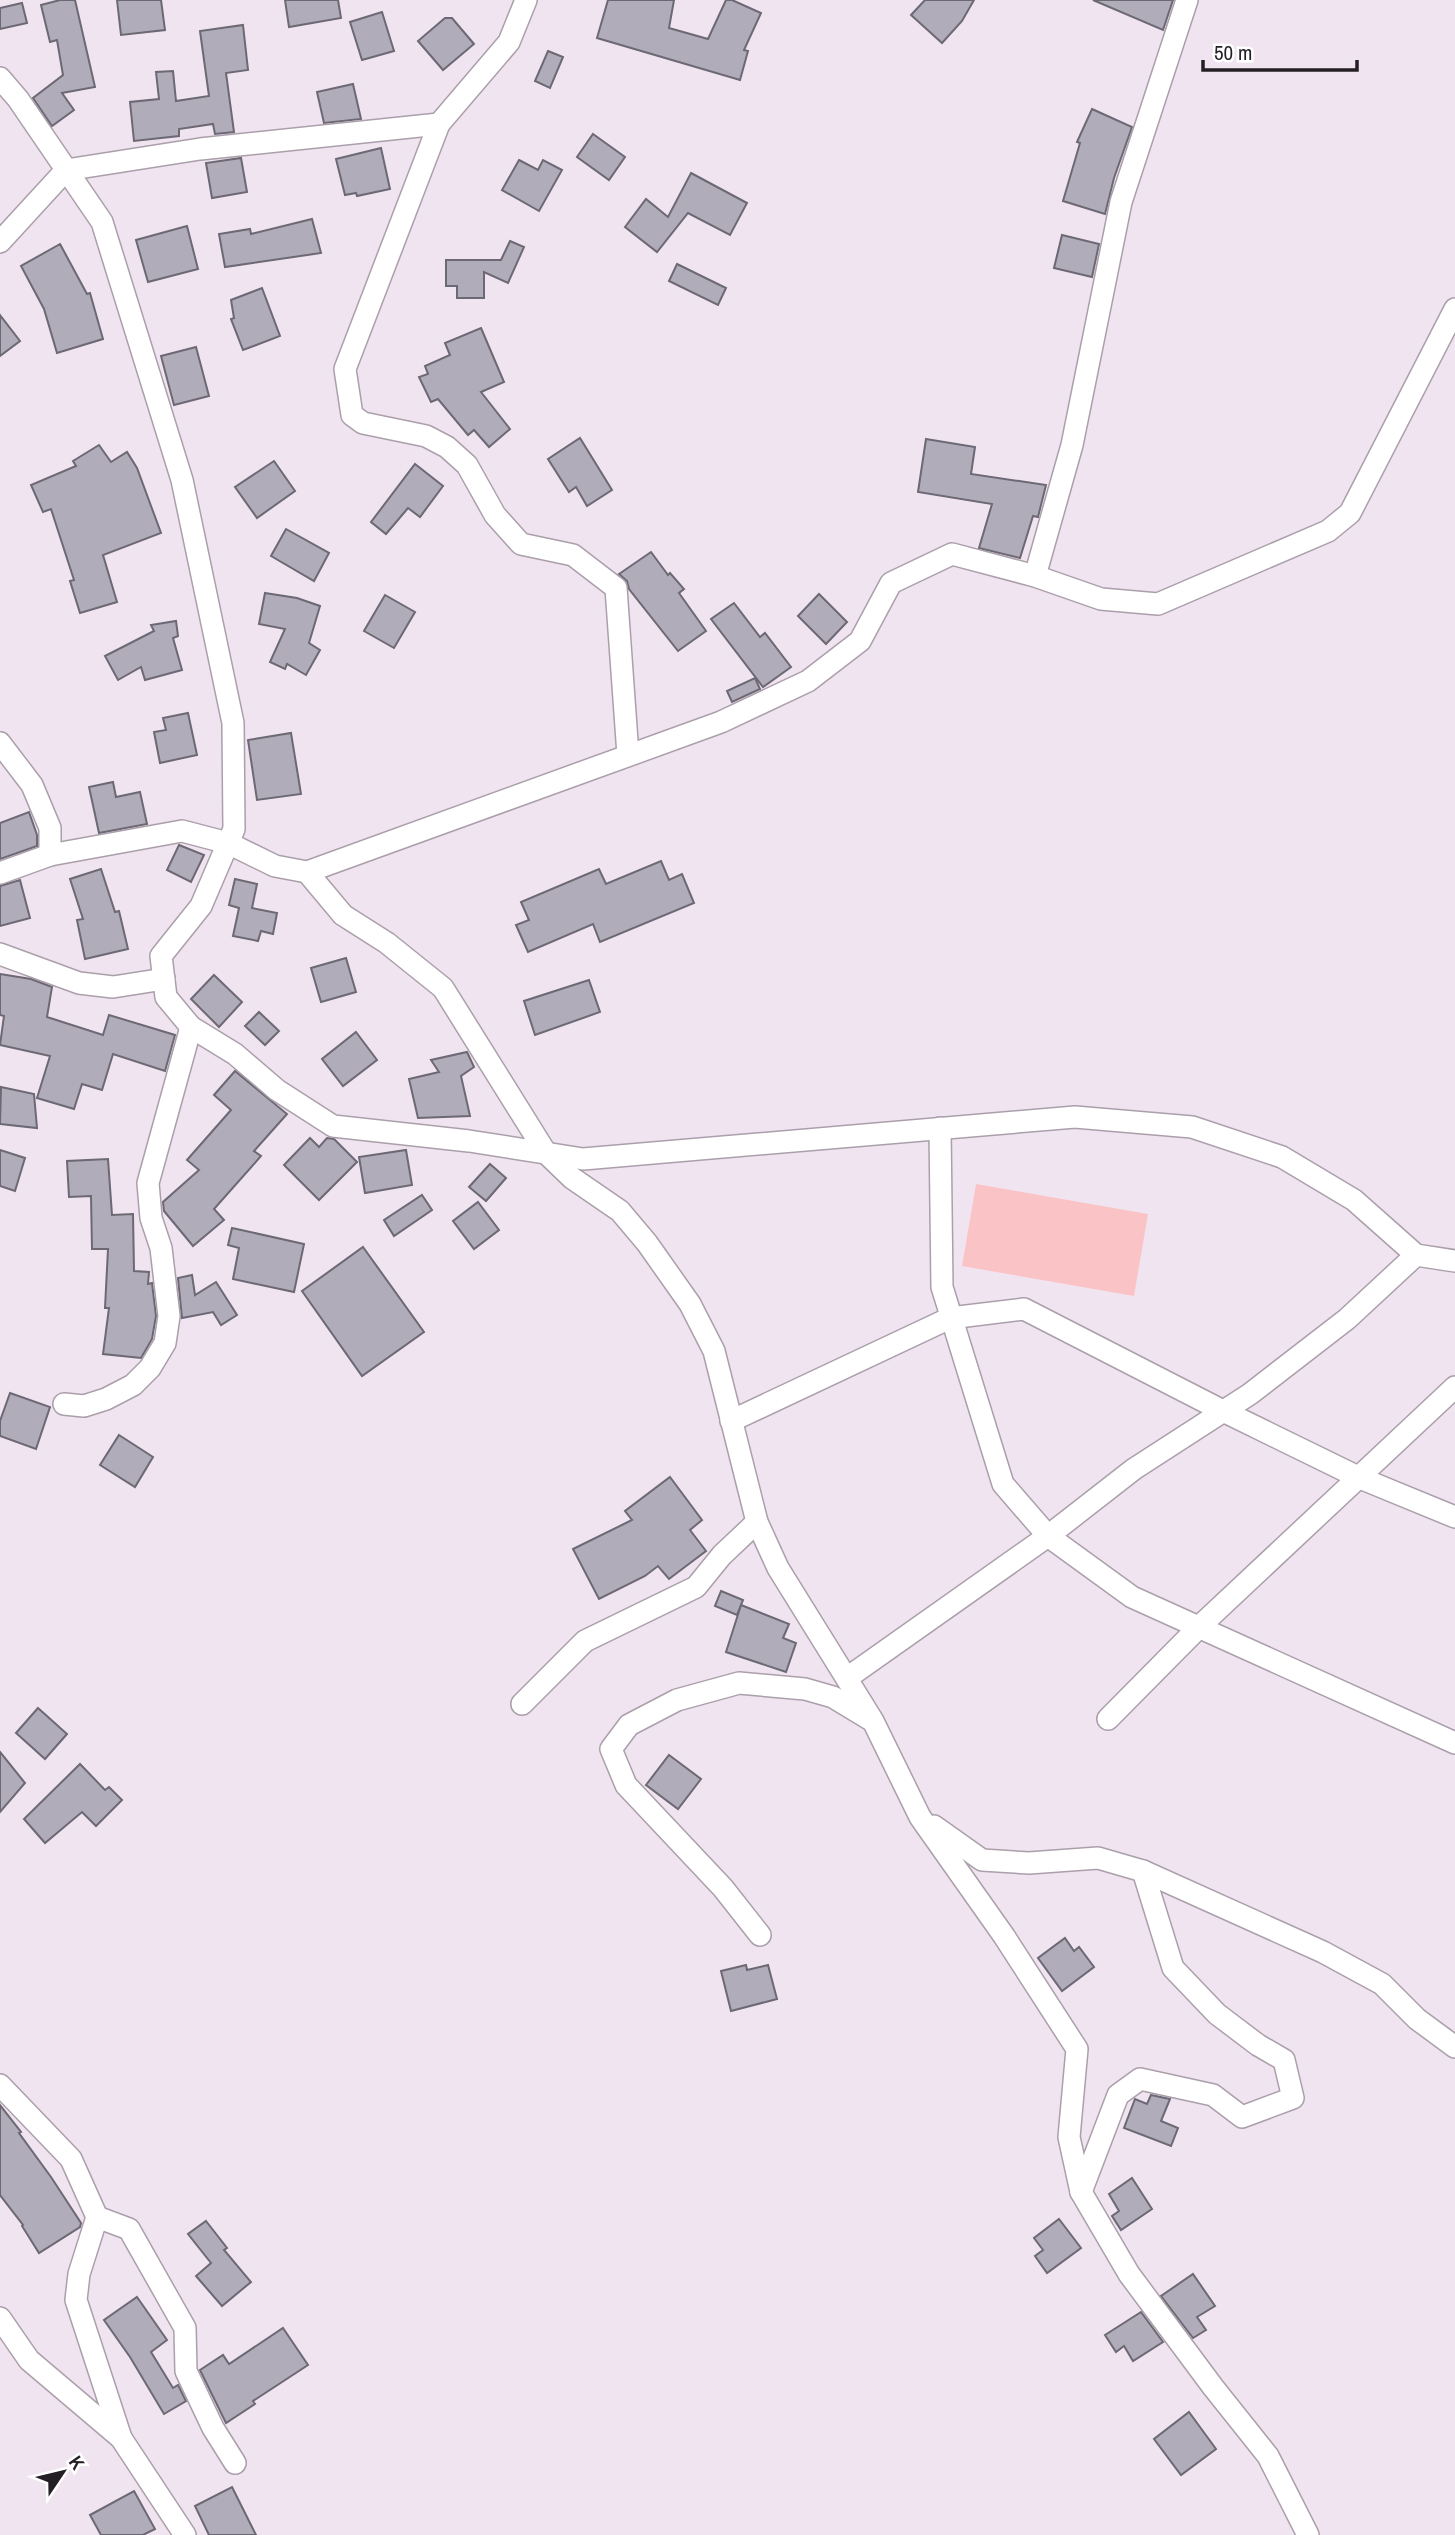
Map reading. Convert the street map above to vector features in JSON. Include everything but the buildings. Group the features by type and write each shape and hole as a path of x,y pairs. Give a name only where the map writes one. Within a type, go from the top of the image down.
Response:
{"street":[{"path":"526,0 509,42 439,124 345,369 352,415 363,423 426,436 447,447 467,464 495,515 521,544 573,555 616,588 628,755"},
{"path":"1035,576 1072,446 1121,202 1187,0"},
{"path":"0,78 9,104 66,170 102,222 182,480 233,723 234,829 201,906 161,956 166,997 191,1027 235,1054 277,1090 333,1126 470,1141 583,1159 1075,1116 1192,1127 1282,1157 1354,1200 1416,1255 1455,1261"},
{"path":"0,242 66,170 200,149 439,124"},
{"path":"0,873 50,855 182,831 228,844 275,866 307,872 721,722 808,681 860,641 891,583 952,554 1035,576 1101,599 1158,604 1328,531 1350,513 1455,309"},
{"path":"0,743 32,785 50,828 50,855"},
{"path":"307,872 343,915 387,943 443,988 546,1153 572,1178 620,1211 647,1243 690,1304 714,1351 757,1522 778,1568 873,1721 920,1817 1004,1936 1077,2049 1069,2137 1081,2192 1129,2274 1213,2387 1268,2455 1308,2535"},
{"path":"0,954 79,983 113,987 164,979"},
{"path":"64,1404 84,1406 106,1399 133,1385 150,1368 165,1343 169,1317 161,1248 151,1218 148,1182 191,1027"},
{"path":"940,1128 942,1287 1003,1484 1048,1536 1132,1597 1455,1743"},
{"path":"847,1678 1048,1536 1134,1469 1250,1394 1347,1320 1416,1255"},
{"path":"731,1420 950,1318 1024,1309 1223,1412 1360,1478 1455,1517"},
{"path":"1108,1719 1199,1627 1455,1387"},
{"path":"523,1704 585,1641 696,1587 722,1555 757,1522"},
{"path":"760,1935 723,1888 626,1785 611,1749 629,1725 677,1700 739,1683 805,1689 833,1697 873,1721"},
{"path":"920,1817 982,1860 1030,1863 1098,1858 1143,1871 1323,1952 1382,1984 1416,2019 1455,2048"},
{"path":"1081,2192 1118,2095 1140,2079 1213,2095 1242,2117 1293,2098 1284,2060 1258,2046 1217,2014 1173,1968 1143,1871"},
{"path":"0,2085 71,2159 97,2217 79,2274 76,2300 121,2438 181,2533"},
{"path":"97,2217 129,2229 179,2317 185,2328 187,2371 213,2428 236,2463"},
{"path":"0,2318 29,2360 121,2438"}],"shaded area":[{"path":"976,1184 1148,1214 1134,1296 962,1266"}]}
